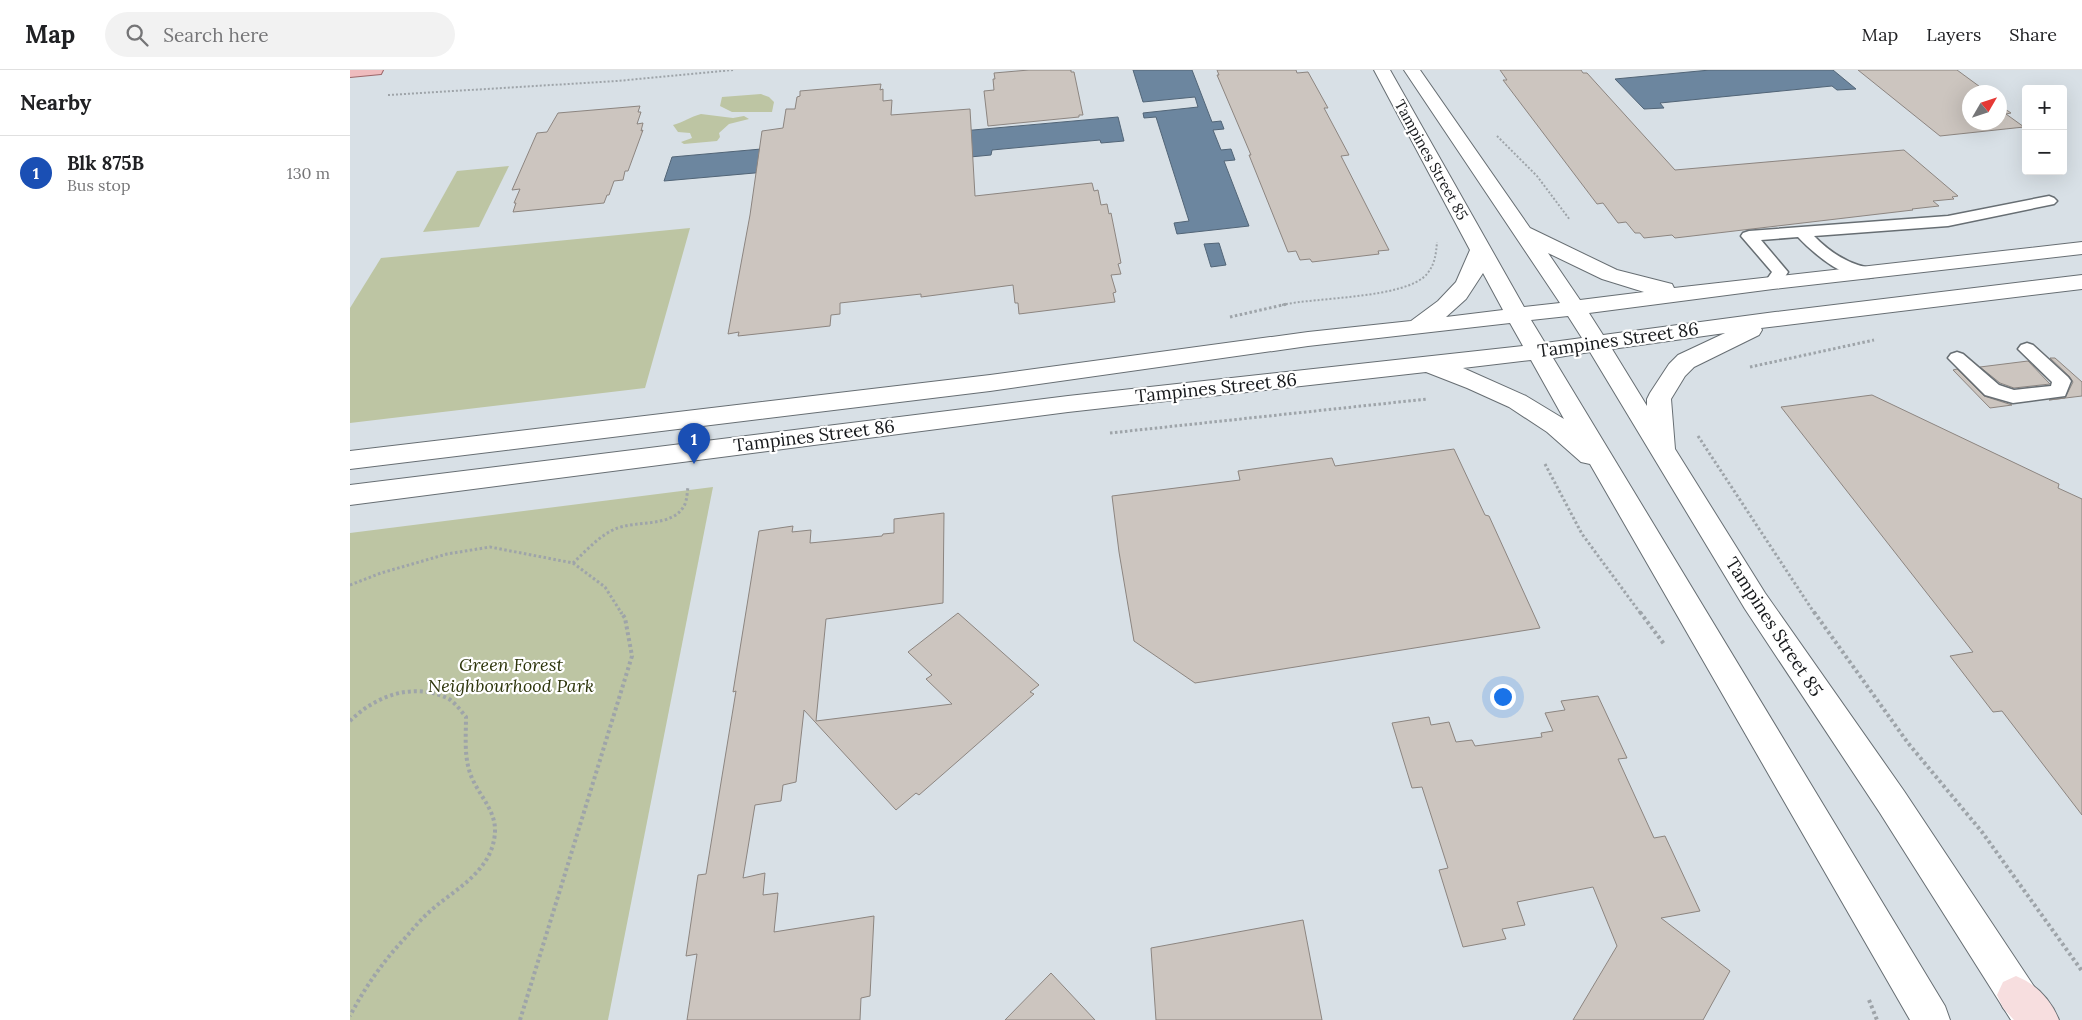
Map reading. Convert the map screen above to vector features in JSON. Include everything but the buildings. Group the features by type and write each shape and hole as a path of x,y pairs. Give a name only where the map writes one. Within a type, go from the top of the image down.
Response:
{"main road":[{"path":"350,72 375,70"}],"street":[{"name":"Tampines Street 85","path":"1382,70 1538,352 1931,1020"},
{"name":"Tampines Street 85","path":"1412,70 1574,308 1755,601 1892,802 2030,1012"},
{"name":"Tampines Street 85","path":"1522,230 1597,271 1639,285 1689,293"},
{"name":"Tampines Street 86","path":"350,460 990,383 1308,340 1417,328 1772,282 2082,248"},
{"path":"1417,328 1460,292 1470,278 1480,250"},
{"name":"Tampines Street 86","path":"350,495 1068,404 1538,352 1775,319 2082,282"},
{"path":"1663,452 1659,399 1677,370 1686,361 1775,319"},
{"path":"1430,364 1509,397 1540,415 1577,442 1616,484"}],"lane":[{"path":"1772,282 1780,272 1749,236 1948,221 2049,202"},
{"path":"1801,231 1820,251 1839,265 1867,273"},
{"path":"1957,358 1992,390 2013,397 2058,392 2062,380 2027,349"}],"path":[{"path":"388,95 617,80 733,70"},
{"path":"1224,318 1290,303 1391,292 1409,285 1426,275 1436,258 1438,245 1436,239"},
{"path":"1110,433 1430,398"},
{"path":"1697,435 1824,625 1908,743 1982,832 2082,971"},
{"path":"1544,460 1582,534 1667,648"},
{"path":"678,488 698,485"},
{"path":"573,563 616,529 660,521 676,514 684,504 688,487"},
{"path":"350,585 381,573 448,554 490,547 573,563 605,587 625,618 632,656 530,982 520,1020"},
{"path":"350,721 362,709 388,695 419,691 448,698 466,716 466,748 473,779 493,812 495,835 487,862 468,882 429,913 386,958 350,1016"},
{"path":"1866,994 1877,1020"}],"green space":[{"path":"761,94 769,97 774,102 772,112 732,112 720,106 722,97"},
{"path":"701,114 733,118 744,116 749,119 729,124 719,133 720,137 717,141 684,144 681,142 692,138 690,133 678,132 673,125"},
{"path":"509,166 479,227 423,232 457,171"},
{"path":"690,228 645,388 350,423 350,308 381,258"},
{"name":"Green Forest Neighbourhood Park","path":"713,487 608,1020 350,1020 350,533"}],"water":[{"path":"1133,70 1192,70 1212,122 1221,121 1224,129 1213,130 1221,150 1231,149 1235,160 1224,161 1249,226 1177,234 1174,223 1189,221 1156,117 1144,118 1143,113 1198,107 1195,97 1143,102"},
{"path":"1710,70 1833,70 1856,89 1837,90 1832,86 1660,103 1664,108 1644,109 1615,79"},
{"path":"1118,117 1124,141 1101,143 1100,140 992,150 991,155 811,172 811,168 664,181 672,157"},
{"path":"1219,243 1226,265 1211,267 1204,244"}],"place":[{"name":"Blk 875B","path":"694,464"}]}
